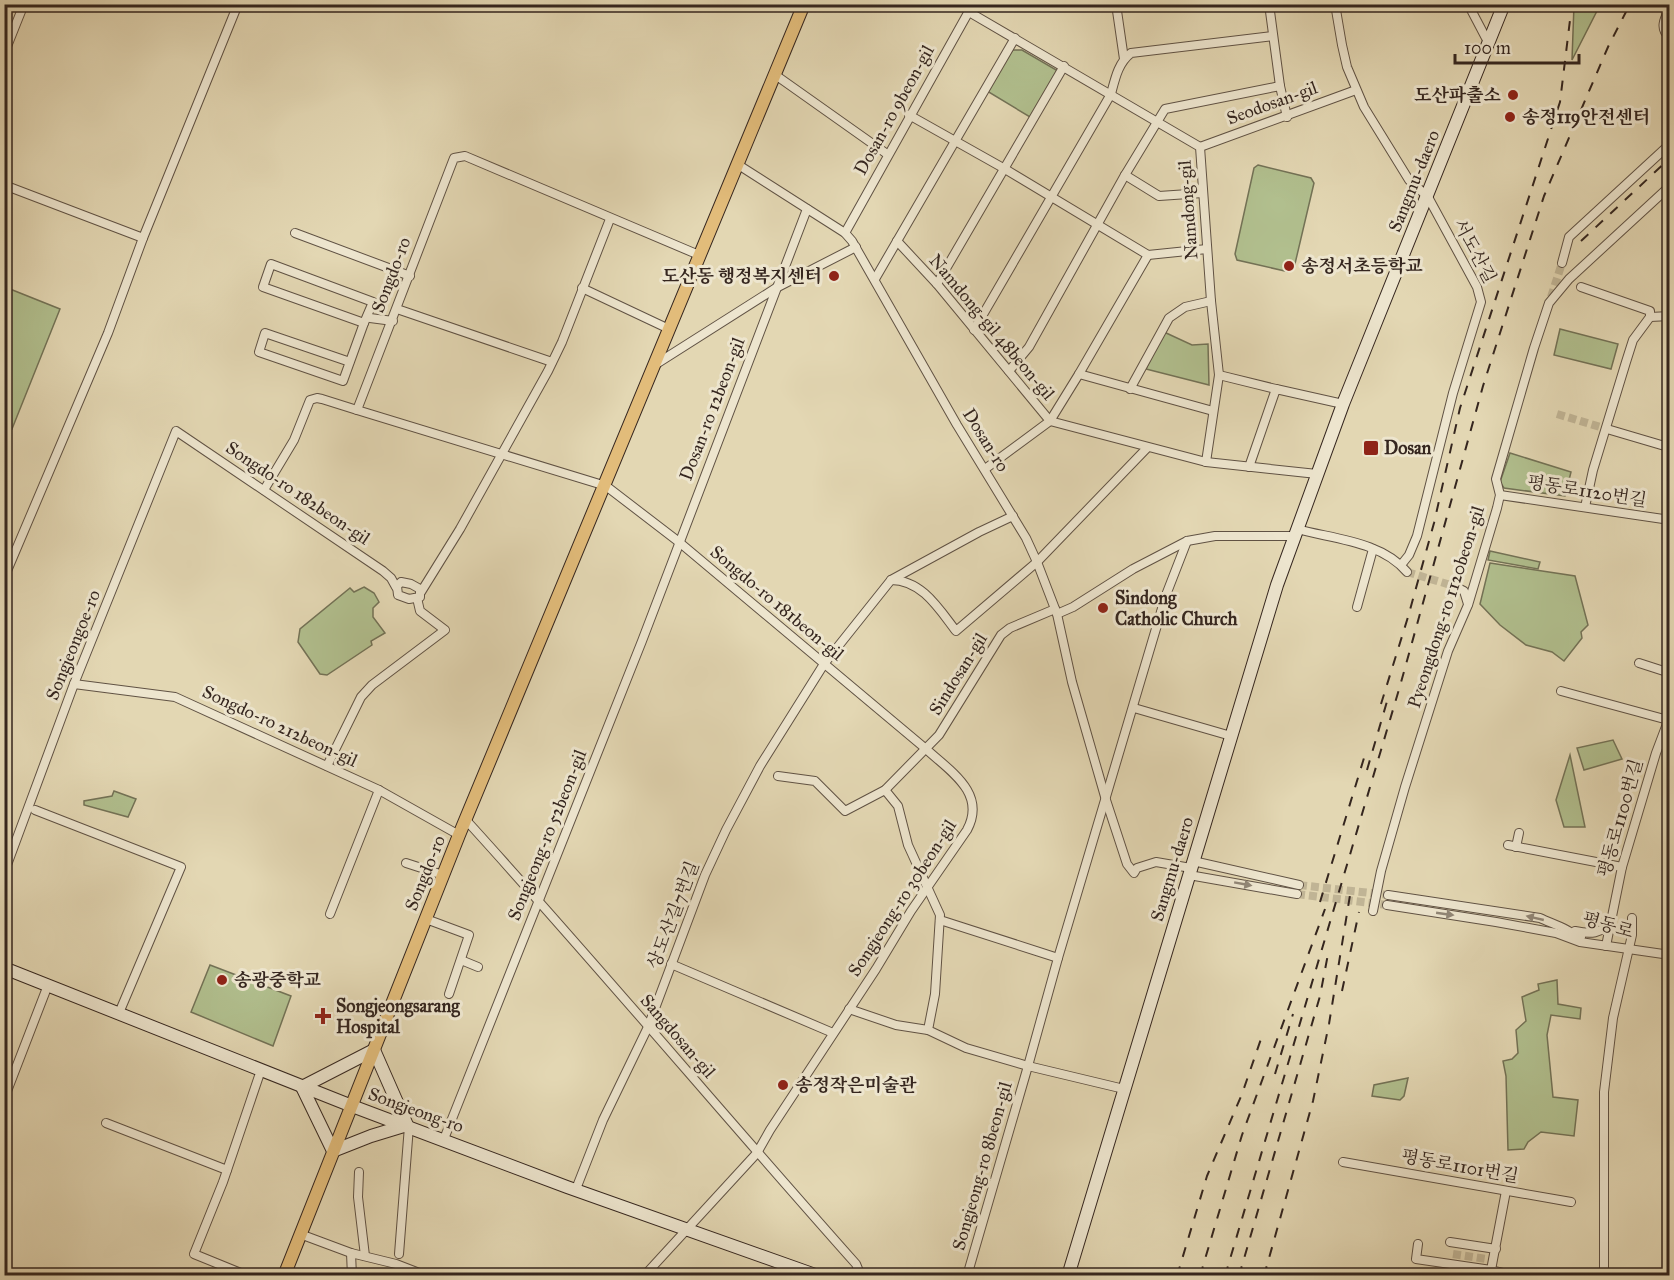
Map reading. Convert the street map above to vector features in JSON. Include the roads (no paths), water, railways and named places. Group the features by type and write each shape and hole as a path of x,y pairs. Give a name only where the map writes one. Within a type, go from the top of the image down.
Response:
{"main road":[{"name":"Songdo-ro","path":"284,1275 443,874 606,486 653,366 804,4"},
{"name":"Sangmu-daero","path":"1068,1275 1277,585 1343,404 1504,4"},
{"name":"Songjeong-ro","path":"4,968 352,1106 576,1190 818,1275"},
{"path":"374,1050 408,1126 371,1136 333,1151 302,1087 374,1050"}],"street":[{"path":"4,54 24,4"},
{"path":"4,578 108,333 143,238 238,4"},
{"path":"1116,4 1124,59"},
{"path":"1269,4 1280,86 1287,117"},
{"name":"서도산길","path":"1335,4 1342,45 1356,90 1364,107 1409,180 1428,197 1477,287 1481,302 1453,393 1417,536 1404,568"},
{"path":"1468,4 1488,42"},
{"name":"Namdong-gil","path":"971,8 1015,38 1200,147 1211,301 1219,375 1206,462"},
{"name":"Dosan-ro 9beon-gil","path":"845,233 887,154 971,8"},
{"path":"1670,8 1663,24 1665,33 1670,38"},
{"path":"974,330 1111,94 1117,72 1124,59 1131,53 1273,36"},
{"path":"875,279 1015,38"},
{"path":"937,284 1064,66"},
{"path":"774,74 887,154"},
{"path":"1009,370 1029,347 1125,175 1165,109 1280,86"},
{"name":"Seodosan-gil","path":"1200,147 1356,90"},
{"path":"909,115 1005,169 1148,255 1207,249"},
{"path":"1562,263 1569,237 1670,144"},
{"name":"Songdo-ro","path":"357,410 454,158 465,156 699,255"},
{"name":"Dosan-ro","path":"737,164 845,233 856,247 957,425 1013,516 1037,562 1056,611 1072,682 1127,864 1134,873 1137,868 1156,862 1191,868"},
{"path":"1125,175 1159,196 1203,193"},
{"path":"4,185 143,238"},
{"name":"Pyeongdong-ro 1120beon-gil","path":"1373,911 1378,884 1405,787 1445,660 1468,605 1500,495 1496,479 1550,300 1569,279 1670,186"},
{"path":"776,288 807,209"},
{"path":"419,595 460,529 552,362 610,219"},
{"path":"295,233 410,276"},
{"name":"Namdong-gil 48beon-gil","path":"897,241 937,284 1050,421 1206,462 1249,467"},
{"name":"Dosan-ro 12beon-gil","path":"653,366 776,288 856,247"},
{"path":"985,469 1050,421 1148,255"},
{"path":"350,362 265,333 259,352 343,381 366,319 373,302 271,264 263,287 366,319 393,321"},
{"path":"1581,287 1650,311 1650,317 1633,342 1593,470 1585,507"},
{"path":"582,288 669,329"},
{"name":"Dosan-ro 12beon-gil","path":"679,542 776,288"},
{"path":"1130,389 1169,318 1185,307 1211,301"},
{"path":"397,309 552,362"},
{"path":"1650,317 1670,316"},
{"path":"1079,374 1212,411"},
{"path":"1219,375 1343,404"},
{"path":"1276,389 1249,467 1317,474"},
{"path":"264,490 294,440 310,400 317,398 606,486"},
{"path":"1607,429 1669,446"},
{"name":"Songdo-ro 182beon-gil","path":"177,431 383,571 391,578 397,593 402,597 419,595"},
{"name":"Songjeongoe-ro","path":"4,873 74,684 177,431"},
{"path":"891,580 907,582 925,593 956,631 1037,562 1147,448"},
{"name":"Songdo-ro 181beon-gil","path":"606,486 679,542 926,748 959,779 968,790 972,803"},
{"name":"평동로1120번길","path":"1500,495 1670,520"},
{"path":"891,580 1013,516"},
{"name":"Sindosan-gil","path":"926,748 949,721 1001,635 1011,628 1073,607 1133,568 1187,541 1215,536 1296,533 1373,549 1387,555 1404,568"},
{"path":"1106,800 1166,595 1187,541"},
{"name":"Songjeong-ro 52beon-gil","path":"444,1139 679,542"},
{"path":"1357,607 1373,549"},
{"name":"상도산길7번길","path":"576,1190 603,1120 648,1027 705,875 733,814 760,766 824,664 891,580"},
{"path":"327,766 361,697 372,685 445,630 420,611 420,589 402,582 396,587"},
{"path":"1454,586 1464,591 1468,605"},
{"path":"1639,663 1670,673"},
{"name":"Songdo-ro 212beon-gil","path":"74,684 175,697 379,790 459,835"},
{"path":"1561,691 1669,718"},
{"path":"1134,708 1231,736"},
{"name":"평동로1100번길","path":"1606,945 1622,867 1656,753 1669,718"},
{"path":"778,776 815,781 845,811 885,790 926,748"},
{"path":"330,914 379,790"},
{"path":"849,1009 896,1025 928,1030 935,994 940,920 936,904 926,889 902,830 898,806 885,790"},
{"name":"Songjeong-ro 8beon-gil","path":"967,1275 1106,800"},
{"name":"Songjeong-ro 30beon-gil","path":"644,1275 757,1153 926,889 967,831 973,816 972,803"},
{"path":"36,810 181,867 119,1013"},
{"name":"Sangdosan-gil","path":"466,820 856,1264 861,1275"},
{"path":"1519,833 1512,846 1622,867"},
{"path":"406,862 443,874"},
{"path":"1191,868 1298,889 1191,868"},
{"name":"평동로","path":"1388,895 1540,918 1570,930 1574,935 1606,945"},
{"name":"평동로","path":"1387,905 1496,921 1556,933 1580,942 1670,955"},
{"path":"1570,930 1589,934 1598,933 1607,926 1612,914"},
{"path":"1604,1275 1604,1092 1613,1018 1632,935 1632,918"},
{"path":"426,919 469,935 450,994"},
{"path":"940,920 1058,958"},
{"path":"461,960 478,966"},
{"path":"671,964 833,1033"},
{"path":"4,1099 48,985"},
{"name":"Songjeong-ro 8beon-gil","path":"928,1030 966,1048 1028,1066"},
{"path":"1028,1066 1124,1089"},
{"path":"248,1275 194,1254 227,1170 261,1070"},
{"path":"106,1123 227,1170"},
{"path":"399,1254 408,1126"},
{"name":"평동로1101번길","path":"1343,1162 1571,1202"},
{"path":"359,1172 358,1197 365,1256"},
{"path":"1491,1270 1506,1191"},
{"path":"300,1234 351,1253 396,1264 427,1275"},
{"path":"1450,1242 1496,1249"},
{"path":"1418,1244 1416,1259 1516,1275"},
{"path":"351,1253 352,1275"}],"tunnel":[{"path":"1551,297 1562,263"},
{"path":"1557,414 1607,429"},
{"path":"1407,572 1454,586"},
{"path":"1299,885 1388,895"},
{"path":"1297,894 1387,905"},
{"path":"1453,1254 1493,1260"}],"railway":[{"path":"1381,704 1434,523 1460,408 1560,102 1570,4"},
{"path":"1225,1276 1400,686 1483,386 1544,196 1608,47 1630,4"},
{"path":"1581,241 1670,158"},
{"path":"1367,770 1388,698"},
{"path":"1320,902 1364,758"},
{"path":"1264,1276 1313,1101 1329,1024 1351,889"},
{"path":"1200,1276 1242,1135 1325,909"},
{"path":"1342,991 1359,912"},
{"path":"1239,1276 1320,996 1328,954"},
{"path":"1275,1074 1293,1014"},
{"path":"1177,1276 1207,1176 1242,1094 1262,1036"}],"place":[{"name":"도산파출소","path":"1513,95"},
{"name":"송정119안전센터","path":"1510,117"},
{"name":"송정서초등학교","path":"1289,266"},
{"name":"도산동 행정복지센터","path":"834,276"},
{"name":"Dosan","path":"1371,448"},
{"name":"Sindong Catholic Church","path":"1103,608"},
{"name":"송광중학교","path":"222,980"},
{"name":"Songjeongsarang Hospital","path":"323,1016"},
{"name":"송정작은미술관","path":"783,1085"}]}
